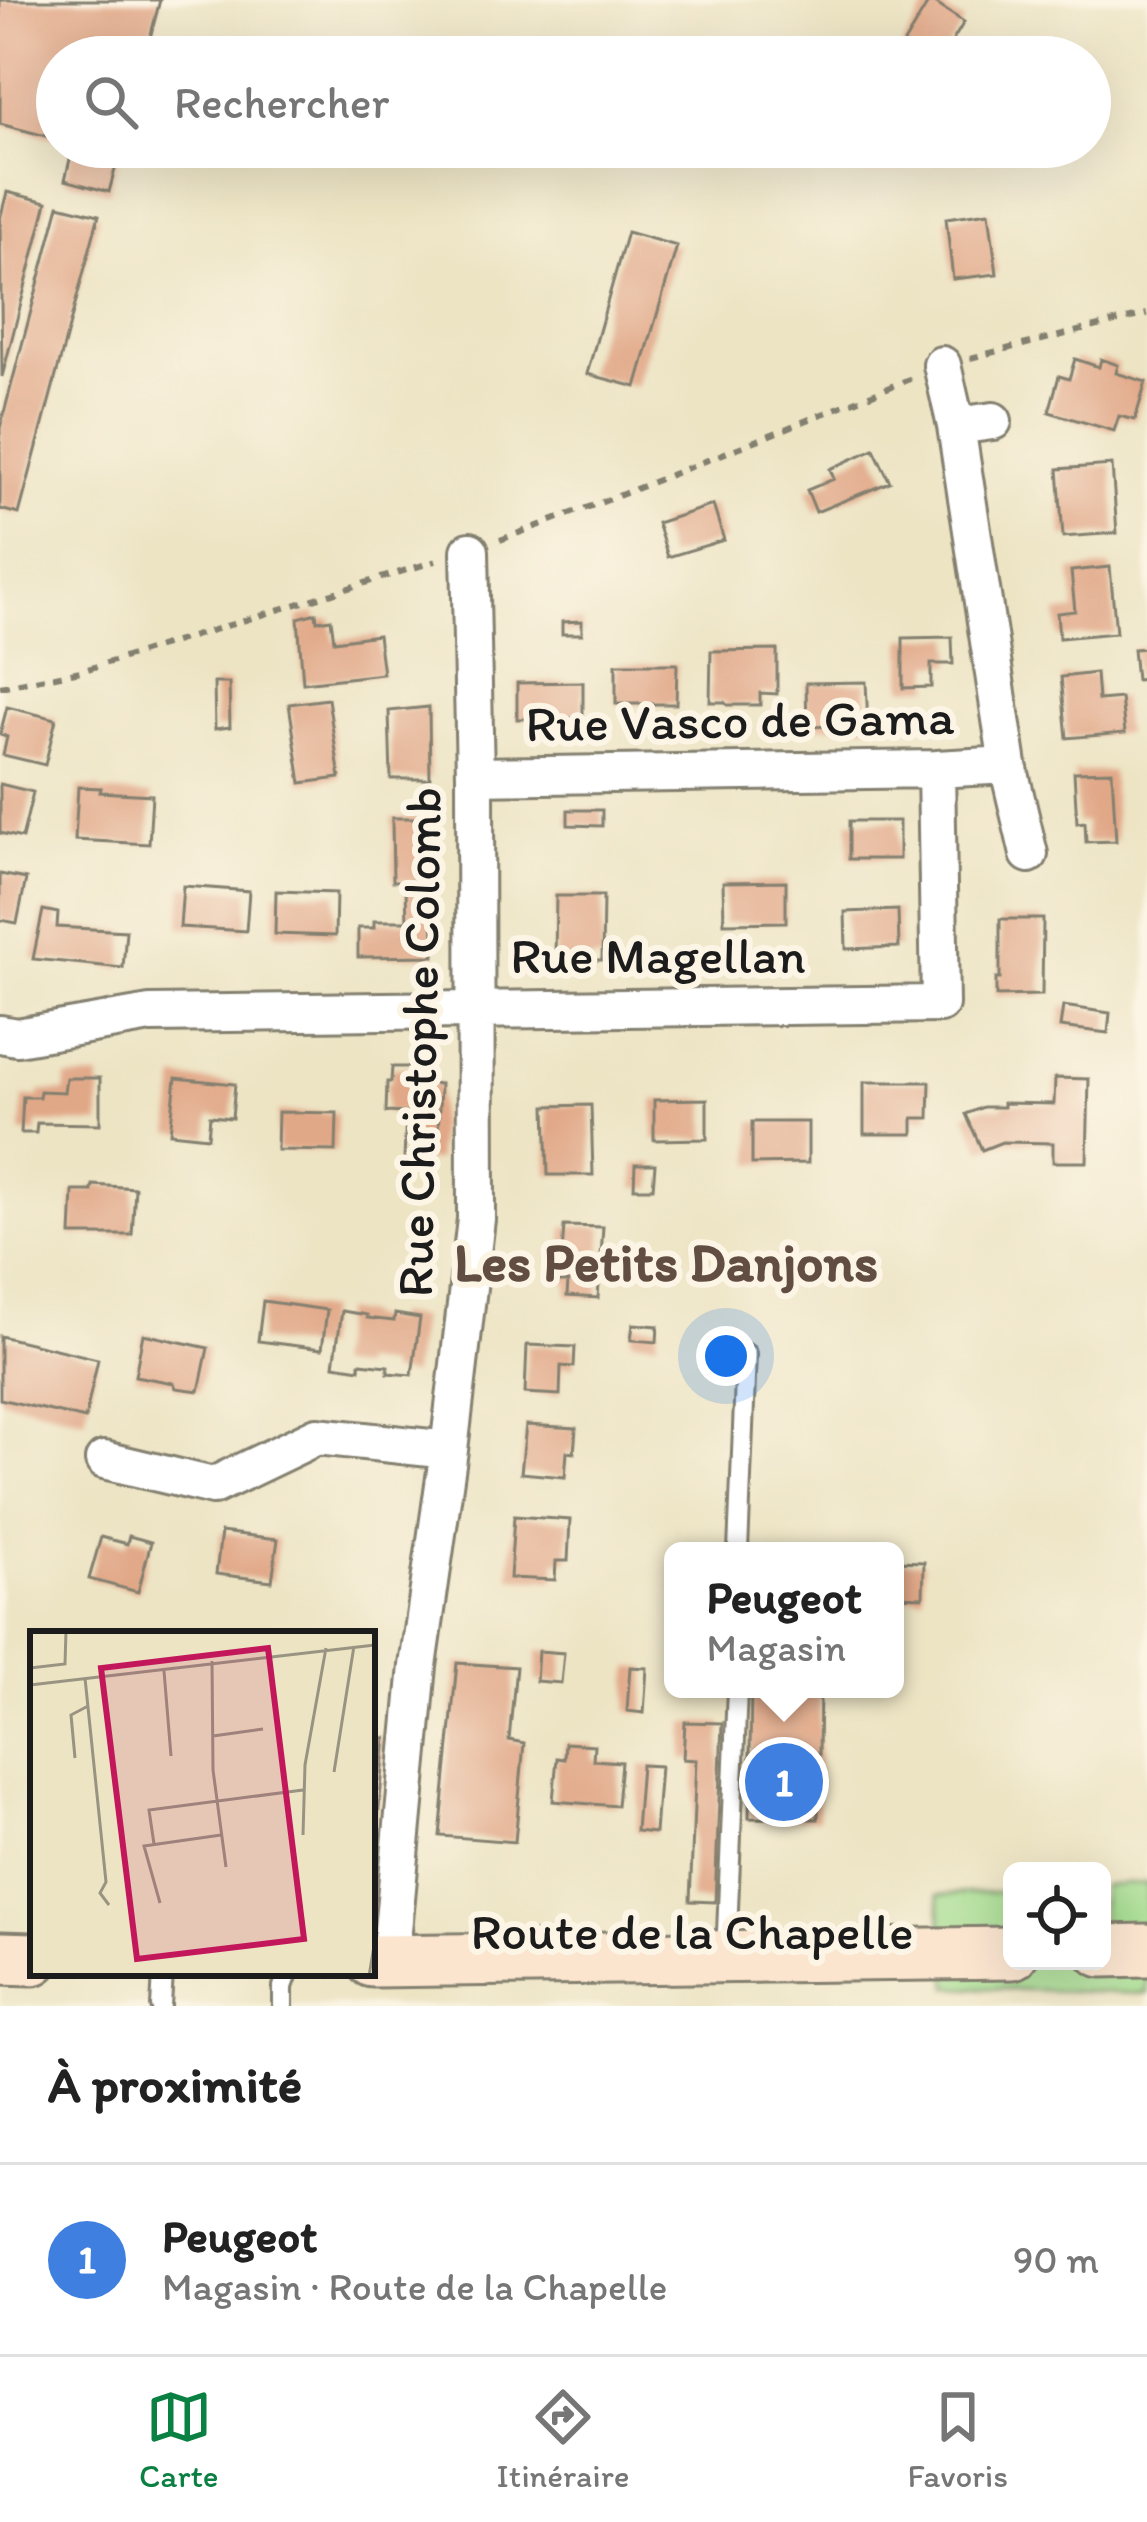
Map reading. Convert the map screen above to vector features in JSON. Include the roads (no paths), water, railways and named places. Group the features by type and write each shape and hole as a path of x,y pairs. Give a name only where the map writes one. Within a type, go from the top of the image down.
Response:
{"main road":[{"path":"1111,1931 1147,1930"},
{"name":"Route de la Chapelle","path":"381,1946 727,1933 1003,1931"},
{"name":"Route de la Chapelle","path":"381,1946 1003,1953"},
{"path":"1111,1951 1147,1950"}],"street":[{"name":"Rue Vasco de Gama","path":"942,365 956,426 1008,765 1029,854"},
{"path":"956,426 993,421"},
{"name":"Rue Christophe Colomb","path":"381,1946 476,1219 470,551"},
{"name":"Rue Vasco de Gama","path":"475,776 1008,765"},
{"name":"Rue Magellan","path":"0,1034 17,1037 150,1014 940,1004 936,769"},
{"path":"104,1460 213,1486 317,1436 449,1450"}],"lane":[{"path":"738,1542 746,1354"},
{"path":"727,1933 737,1698"},
{"path":"161,2006 163,1976"},
{"path":"283,2006 287,1976"}],"place":[{"name":"Peugeot","path":"784,1782"}],"district":[{"name":"Les Petits Danjons","path":"666,1262"}]}
